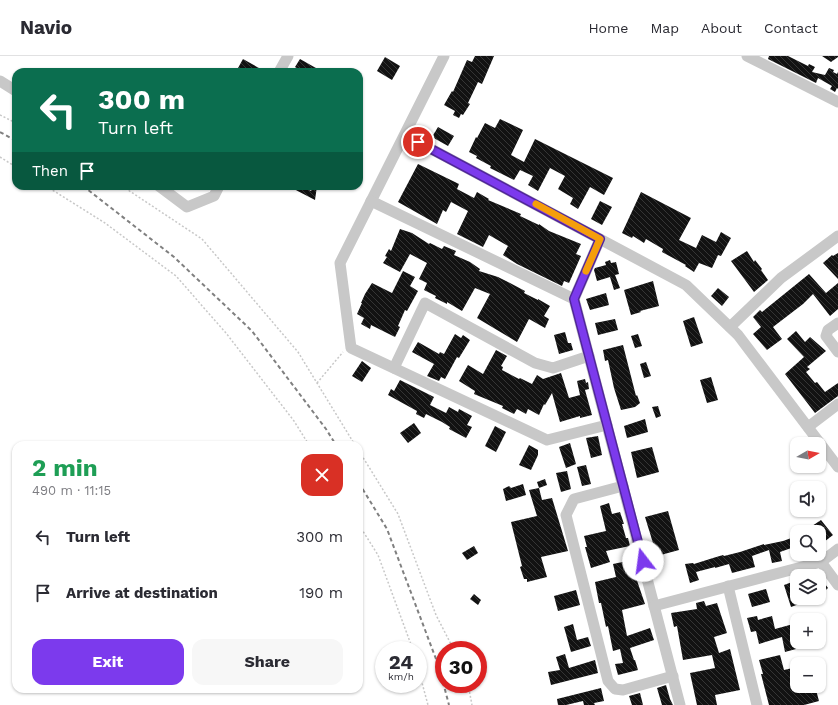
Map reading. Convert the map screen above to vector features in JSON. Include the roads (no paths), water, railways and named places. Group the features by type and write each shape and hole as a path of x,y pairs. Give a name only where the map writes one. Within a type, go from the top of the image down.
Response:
{"street":[{"path":"282,68 288,56"},
{"path":"747,56 838,102"},
{"path":"442,57 340,264 351,348 547,440 607,425"},
{"path":"0,81 12,88"},
{"path":"404,135 686,285 738,336 838,467"},
{"path":"164,190 187,207 214,196 217,190"},
{"path":"371,201 574,299"},
{"path":"730,327 781,278 838,236"},
{"path":"600,239 574,299 680,705"},
{"path":"394,368 424,303 534,363 553,368 589,356"},
{"path":"838,322 828,330 826,336 838,352"},
{"path":"808,427 838,404"},
{"path":"623,486 574,499 566,515 608,681 615,689 623,690 673,676"},
{"path":"654,606 821,562 838,549"},
{"path":"821,562 838,585"},
{"path":"728,586 758,705"}],"railway":[{"path":"0,132 12,139"},
{"path":"88,190 174,257 252,331 334,441"},
{"path":"363,490 387,529 439,667 449,705"}]}
